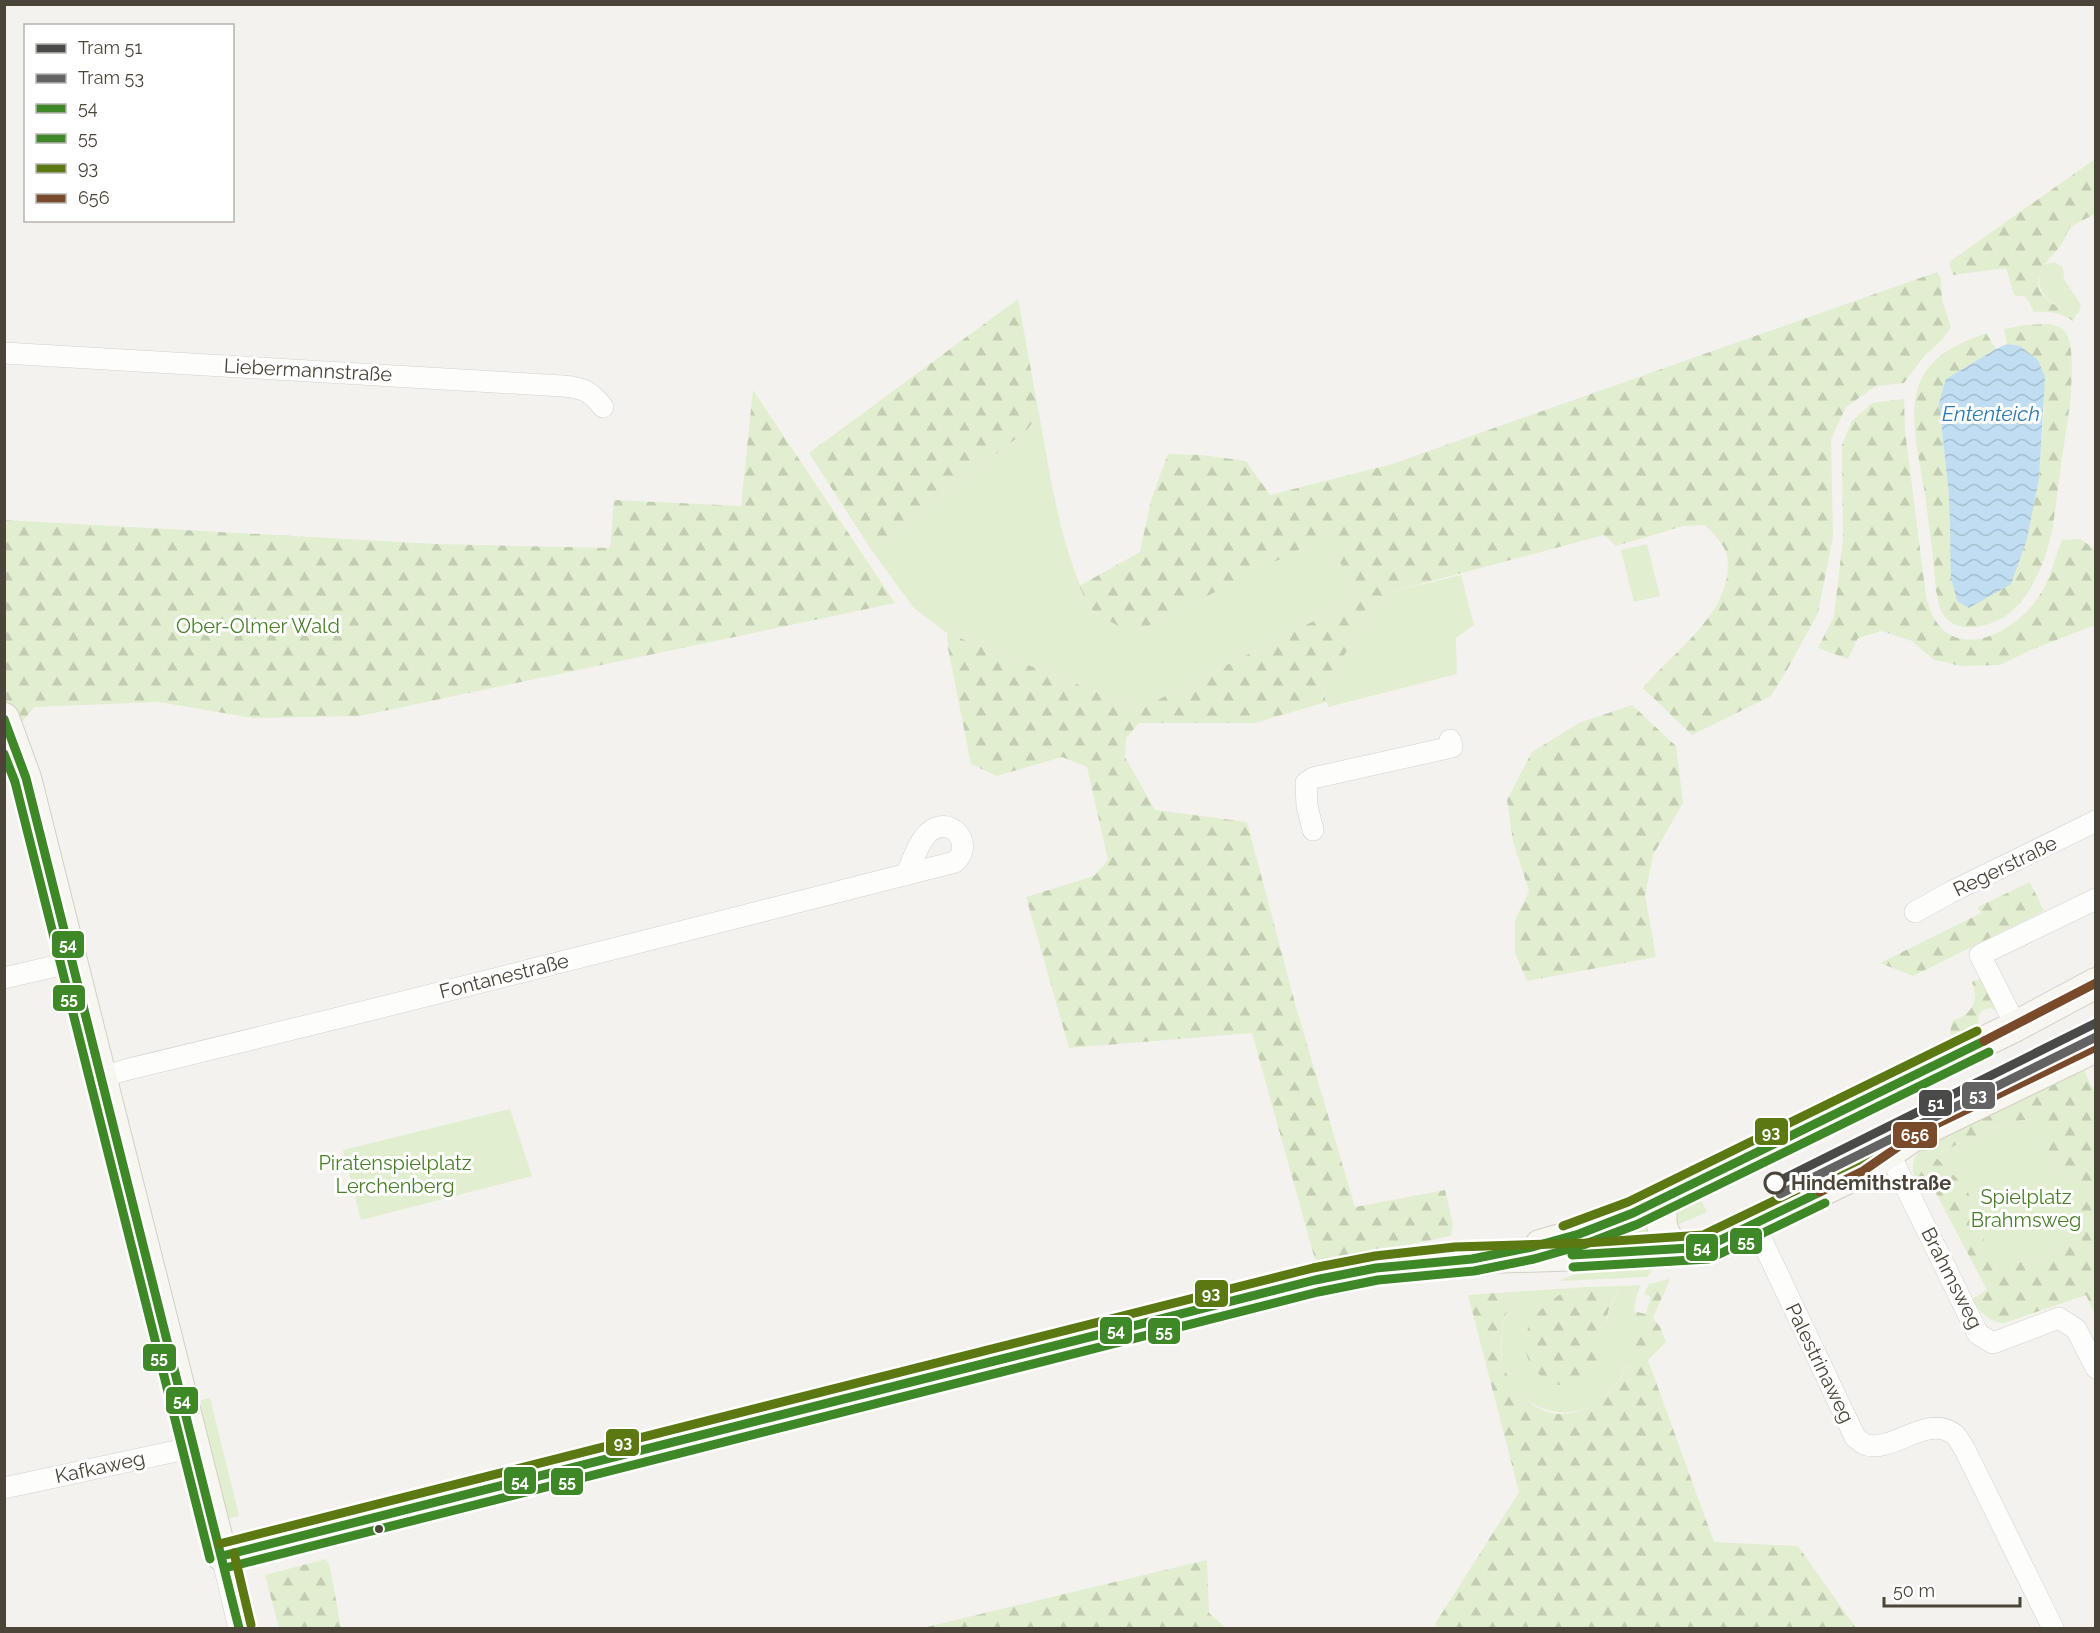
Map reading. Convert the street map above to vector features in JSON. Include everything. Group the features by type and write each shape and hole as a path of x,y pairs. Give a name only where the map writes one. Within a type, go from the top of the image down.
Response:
{"street":[{"name":"Liebermannstraße","path":"4,353 563,386 584,390 593,395 603,407"},
{"path":"4,718 26,778 239,1629"},
{"path":"1313,830 1307,806 1306,783 1313,778 1452,747 1450,740"},
{"name":"Regerstraße","path":"1915,912 2096,821"},
{"name":"Fontanestraße","path":"102,1077 906,875"},
{"path":"2016,1026 1980,955 2096,899"},
{"path":"4,978 73,962"},
{"path":"1472,1258 1532,1247 1579,1234 1633,1213 2016,1026 2096,983"},
{"path":"222,1556 1315,1280 1376,1268 1472,1258 1706,1247 1863,1171 1918,1133 2096,1047"},
{"name":"Brahmsweg","path":"1889,1153 1978,1334 1993,1343 2059,1318 2076,1329 2096,1368"},
{"path":"1665,1197 1661,1212 1661,1228 1665,1236 1679,1250"},
{"name":"Palestrinaweg","path":"1754,1224 1855,1437 1865,1445 1877,1446 1929,1429 1941,1429 1954,1434 1965,1450 2053,1629"},
{"name":"Kafkaweg","path":"4,1488 195,1447"}],"green space":[{"path":"2095,159 2095,214 2070,228 2043,268 2038,281 2041,293 2055,305 2076,316 2073,321 2054,313 2034,312 2026,297 2014,295 2006,268 1953,275 1949,262"},
{"path":"2054,262 2063,267 2064,279 2081,305 2078,314 2073,315 2058,306 2041,290 2040,274 2044,265"},
{"path":"1937,272 1941,278 1942,300 1951,327 1943,339 1925,355 1904,383 1876,386 1846,407 1831,439 1833,536 1818,613 1771,696 1692,735 1643,688 1686,644 1713,611 1722,594 1727,575 1727,555 1715,535 1705,525 1683,526 1616,546 1604,535 1387,593 1327,680 1321,683 1326,702 1255,723 1139,723 1126,738 1125,757 1155,810 1247,822 1296,1007 1355,1207 1445,1190 1453,1225 1451,1236 1316,1263 1252,1033 1069,1048 1026,897 1094,876 1108,860 1087,767 1062,757 997,776 971,764 947,633 1140,709 1359,598 1326,536 1140,630 1122,628 1093,612 1079,586 1140,552 1151,500 1168,454 1202,455 1246,461 1270,495 1392,464"},
{"path":"1018,299 1039,414 1027,430 872,551 809,453"},
{"path":"2055,325 2065,332 2070,345 2072,363 2071,396 2048,548 2032,586 2011,612 1983,626 1962,627 1953,624 1945,617 1936,591 1925,494 1915,436 1917,392 1926,371 1940,356 1957,345 1986,333 1996,349 1947,379 1939,403 1949,495 1950,550 2027,539 2039,479 2044,406 2020,346 2007,344 2004,329"},
{"name":"Ober-Olmer Wald","path":"753,390 895,603 360,716 253,718 159,702 34,707 5,744 5,520 436,544 610,548 614,500 741,506"},
{"path":"1904,399 1905,431 1926,596 1934,618 1946,632 1960,639 1977,639 1994,634 2011,625 2039,596 2062,540 2080,539 2095,549 2095,625 2000,665 1960,666 1933,659 1912,641 1882,631 1858,638 1848,659 1818,648 1834,616 1843,539 1842,445 1852,421 1872,403"},
{"path":"1039,414 1058,516 1073,566 1093,613 1140,630 1326,535 1359,598 1140,709 947,633 914,608 872,551 1027,430"},
{"path":"1647,544 1660,596 1634,602 1621,550"},
{"path":"1461,575 1474,625 1456,638 1457,674 1328,707 1321,683 1327,680 1387,593"},
{"path":"1632,705 1676,746 1683,803 1653,855 1645,896 1656,957 1527,981 1515,953 1515,920 1529,891 1513,841 1507,800 1532,752 1579,723"},
{"path":"2030,882 2044,911 1913,976 1880,963 1981,913 1978,907"},
{"path":"1983,977 1997,1011 1990,1008 1982,1010 1978,1016 1979,1023 1952,1037 1950,1032 1953,1020 1970,1011 1973,1006 1975,995 1972,982"},
{"path":"2095,1019 2095,1038 1843,1169 1833,1148"},
{"path":"2083,1068 2095,1093 2095,1315 2086,1295 2004,1323 1994,1321 1982,1312 1971,1300 1987,1290 1927,1176 1916,1182 1913,1164 1922,1149","holes":["2034,1119 2056,1165 2074,1185 2077,1196 2077,1218 2069,1238 2054,1253 2032,1260 2014,1261 2002,1257 1989,1247 1981,1233 1966,1188 1934,1155 2007,1122"]},
{"name":"Piratenspielplatz Lerchenberg","path":"510,1109 532,1176 361,1220 343,1150"},
{"name":"Spielplatz Brahmsweg","path":"2035,1119 2056,1165 2074,1185 2078,1207 2077,1218 2069,1238 2054,1253 2020,1262 2008,1260 1989,1248 1984,1241 1966,1189 1934,1155 2007,1122"},
{"path":"1700,1197 1707,1212 1673,1227 1673,1205"},
{"path":"1649,1215 1654,1237 1577,1242"},
{"path":"1660,1259 1647,1277 1560,1281 1598,1262"},
{"path":"1670,1279 1653,1318 1660,1327 1666,1342 1648,1360 1714,1542 1798,1546 1856,1628 1437,1628 1435,1624 1519,1492 1468,1295 1511,1292 1500,1348 1503,1366 1513,1386 1529,1402 1548,1412 1559,1414 1580,1411 1589,1407 1607,1395 1614,1387 1625,1370 1630,1355 1633,1311 1646,1314 1651,1297 1644,1294 1649,1284"},
{"path":"1641,1285 1636,1300 1633,1344 1628,1362 1616,1384 1598,1402 1583,1409 1567,1412 1550,1411 1535,1405 1521,1395 1510,1382 1503,1365 1501,1347 1511,1292 1573,1288 1551,1301 1606,1324 1610,1307 1621,1286"},
{"path":"1621,1286 1610,1306 1600,1357 1592,1372 1579,1383 1564,1385 1549,1381 1536,1371 1528,1357 1525,1341 1531,1322 1547,1304 1575,1288"},
{"path":"210,1398 239,1516 226,1519 206,1451 201,1400"},
{"path":"326,1559 330,1567 341,1628 279,1628 265,1575"},
{"path":"1207,1560 1209,1613 1226,1628 922,1628"}],"water":[{"name":"Ententeich","path":"2007,344 2020,346 2038,360 2045,377 2039,479 2027,539 2011,584 1969,608 1957,601 1951,577 1949,495 1939,403 1946,379"}],"tram line":[{"name":"51","path":"1775,1183 2096,1023"},
{"name":"53","path":"1780,1194 2096,1037"}],"transit line":[{"name":"54","path":"4,719 26,778 239,1628"},
{"name":"55","path":"4,754 15,782 210,1559"},
{"name":"656","path":"1984,1041 2096,983"},
{"name":"93","path":"1563,1226 1628,1202 1977,1031"},
{"name":"93","path":"219,1544 1313,1268 1375,1256 1455,1247 1585,1243 1703,1235 1857,1161 1913,1122 2091,1036"},
{"name":"54","path":"222,1556 1315,1280 1376,1268 1472,1259 1532,1247 1579,1234 1633,1213 1984,1041"},
{"name":"656","path":"1820,1192 1863,1171 1918,1133 2096,1047"},
{"name":"55","path":"225,1568 1318,1292 1378,1280 1474,1271 1534,1259 1583,1245 1638,1224 1989,1052"},
{"name":"54","path":"1572,1255 1706,1247 1820,1192"},
{"name":"55","path":"1573,1267 1709,1259 1825,1203"},
{"name":"93","path":"234,1553 251,1625"}],"place":[{"name":"Hindemithstraße","path":"1775,1183"}]}
